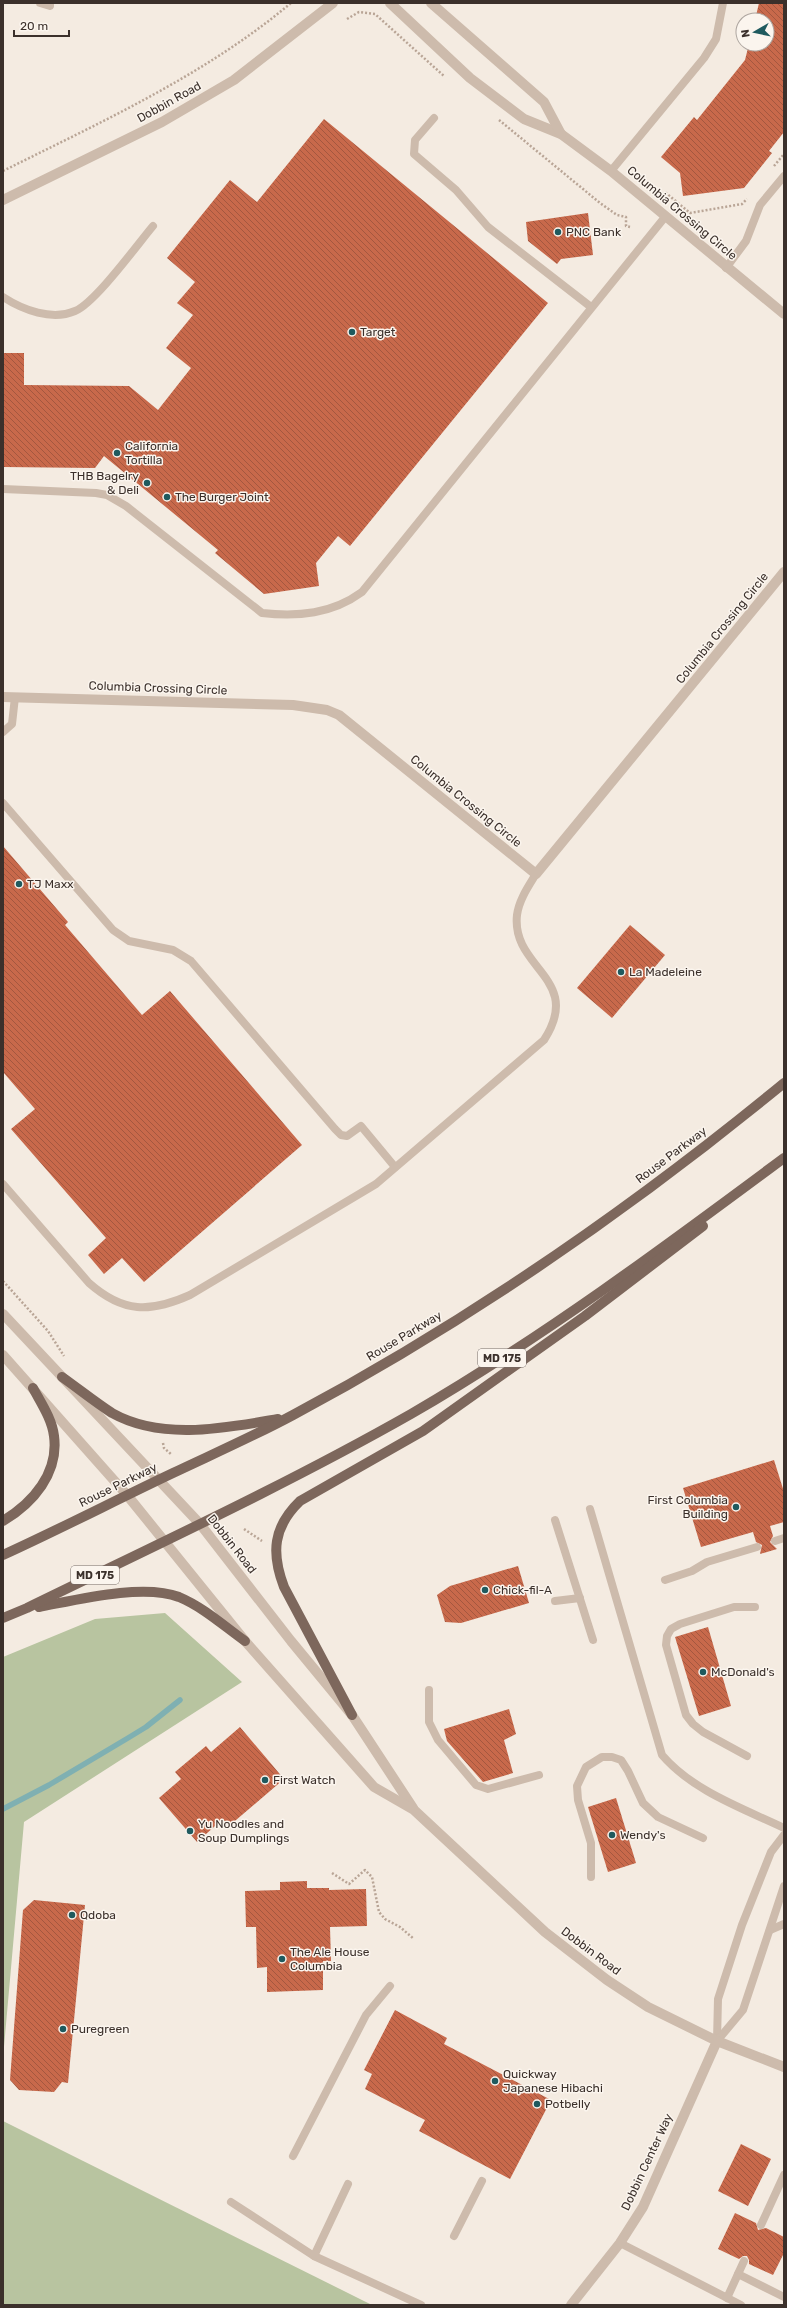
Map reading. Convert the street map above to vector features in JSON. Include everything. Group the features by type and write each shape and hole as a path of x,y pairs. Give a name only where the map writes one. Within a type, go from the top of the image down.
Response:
{"main road":[{"name":"Rouse Parkway","path":"3,1555 292,1416 384,1364 466,1314 541,1264 645,1191 784,1083"},
{"path":"352,1714 284,1587 278,1570 276,1541 289,1512 300,1501 423,1431 506,1374 684,1241 784,1158"},
{"name":"MD 175","path":"3,1618 27,1608 320,1465 412,1412 497,1361 579,1307 784,1158"},
{"path":"62,1377 113,1413 153,1428 204,1429 292,1416"},
{"path":"3,1521 28,1502 43,1484 51,1468 54,1435 49,1416 33,1388"},
{"path":"27,1608 106,1595 160,1592 178,1596 195,1605 245,1641"}],"street":[{"name":"Dobbin Road","path":"3,200 162,122 234,80 333,3"},
{"name":"Columbia Crossing Circle","path":"390,3 470,78 524,119 561,134 611,171 726,268 784,314"},
{"name":"Columbia Crossing Circle","path":"430,3 544,102 561,134"},
{"name":"Columbia Crossing Circle","path":"3,697 293,705 327,710 339,715 536,874 784,572"},
{"name":"Dobbin Road","path":"3,1314 200,1524 291,1641 352,1714 414,1810"},
{"name":"Dobbin Road","path":"3,1355 127,1495 245,1641 374,1787 414,1810 545,1932 577,1957 648,2007 717,2041 784,2067"},
{"name":"Dobbin Center Way","path":"571,2305 620,2243 643,2207 717,2041"}],"lane":[{"path":"40,3 50,6 50,3"},
{"path":"611,171 704,58 716,39 724,3"},
{"path":"434,118 415,140 414,154 420,161 456,190 488,227 591,307"},
{"path":"726,268 746,241 760,205 784,176"},
{"path":"3,490 106,495 126,506 262,613 284,616 328,610 347,603 362,592 665,217"},
{"path":"3,298 21,308 51,315 75,311 93,298 153,226"},
{"path":"3,732 12,724 15,697"},
{"path":"3,803 113,930 129,941 173,950 191,961 335,1129 341,1135 347,1136 361,1126 395,1167"},
{"path":"3,1184 89,1283 103,1295 118,1304 142,1308 171,1304 190,1296 376,1184 544,1040 551,1029 556,1016 554,991 546,978 526,953 518,930 519,904 536,874"},
{"path":"590,1509 662,1755 682,1776 723,1799 784,1828"},
{"path":"555,1520 593,1640"},
{"path":"775,1541 784,1538"},
{"path":"665,1580 692,1572 707,1562 757,1547"},
{"path":"555,1601 580,1598"},
{"path":"747,1756 693,1724 686,1715 666,1645 667,1636 671,1629 680,1624 734,1606 755,1607"},
{"path":"429,1690 429,1722 438,1740 476,1785 488,1789 539,1775"},
{"path":"591,1877 591,1843 578,1800 577,1786 586,1768 602,1757 612,1757 621,1760 628,1771 643,1803 658,1817 702,1838"},
{"path":"717,2041 718,2000 742,1925 771,1852 784,1835"},
{"path":"717,2041 744,2010 784,1886"},
{"path":"770,1930 784,1924"},
{"path":"293,2156 366,2014 390,1986"},
{"path":"760,2225 784,2176"},
{"path":"454,2236 482,2181"},
{"path":"314,2256 348,2184"},
{"path":"231,2202 314,2256 421,2305"},
{"path":"620,2243 741,2305"},
{"path":"727,2298 744,2261"},
{"path":"738,2274 784,2298 781,2305"}],"path":[{"path":"3,171 183,79 229,50 291,3"},
{"path":"770,171 784,154"},
{"path":"660,197 666,193 690,213 742,204 752,193"},
{"path":"3,1281 48,1332 65,1357"},
{"path":"163,1442 164,1448 172,1455"},
{"path":"244,1529 262,1540"},
{"path":"332,1873 349,1884 365,1870 372,1877 379,1912 385,1919 400,1927 414,1939"}],"green space":[{"path":"165,1613 242,1682 24,1822 3,2058 3,1657 95,1619"},
{"path":"3,2121 372,2305 3,2305"}],"building":[{"path":"759,3 784,3 784,132 769,151 772,153 744,188 683,196 680,173 661,157 694,117 697,120 745,60 747,52 775,52 775,12 757,12"},
{"name":"Target","path":"324,119 548,303 350,546 338,536 316,563 319,586 264,594 215,553 218,550 104,456 95,468 3,467 3,353 24,353 24,385 129,386 158,410 191,368 166,348 193,315 177,303 195,282 167,258 230,180 257,202"},
{"name":"PNC Bank","path":"588,213 593,255 561,259 557,264 528,241 526,222"},
{"path":"3,846 68,922 65,925 142,1015 170,991 302,1145 144,1282 122,1258 104,1274 88,1255 106,1238 11,1129 35,1109 3,1072"},
{"name":"La Madeleine","path":"630,925 665,955 612,1018 577,988"},
{"name":"First Columbia Building","path":"774,1460 784,1492 784,1522 770,1526 773,1536 770,1542 777,1549 760,1554 762,1545 756,1542 753,1532 701,1547 683,1488"},
{"name":"Chick-fil-A","path":"518,1566 529,1603 461,1623 445,1622 437,1595 450,1586"},
{"name":"McDonald's","path":"708,1627 731,1706 699,1716 675,1637"},
{"path":"509,1709 516,1734 504,1740 513,1773 483,1782 447,1741 444,1729"},
{"path":"240,1727 284,1779 229,1826 223,1819 197,1842 159,1798 181,1779 175,1772 206,1746 211,1752"},
{"name":"Wendy's","path":"616,1798 636,1863 608,1872 588,1807"},
{"path":"307,1881 307,1888 329,1888 329,1890 366,1889 367,1926 330,1927 331,1961 323,1961 323,1990 267,1992 267,1967 257,1968 256,1927 246,1927 245,1891 280,1890 280,1882"},
{"path":"34,1900 85,1905 68,2083 62,2082 54,2092 19,2090 10,2080 23,1910"},
{"path":"395,2010 447,2038 444,2044 551,2100 510,2179 419,2131 425,2120 365,2089 372,2074 364,2070"},
{"path":"741,2144 771,2159 748,2206 718,2191"},
{"path":"735,2213 756,2223 758,2230 766,2228 784,2237 784,2253 773,2275 749,2264 747,2256 743,2256 739,2259 718,2249"}],"waterway":[{"path":"3,1809 49,1785 146,1727 180,1700"}],"place":[{"name":"PNC Bank","path":"558,232"},
{"name":"Target","path":"352,332"},
{"name":"California Tortilla","path":"117,453"},
{"name":"THB Bagelry & Deli","path":"147,483"},
{"name":"The Burger Joint","path":"167,497"},
{"name":"TJ Maxx","path":"19,884"},
{"name":"La Madeleine","path":"621,972"},
{"name":"First Columbia Building","path":"736,1507"},
{"name":"Chick-fil-A","path":"485,1590"},
{"name":"McDonald's","path":"703,1672"},
{"name":"First Watch","path":"265,1780"},
{"name":"Yu Noodles and Soup Dumplings","path":"190,1831"},
{"name":"Wendy's","path":"612,1835"},
{"name":"Qdoba","path":"72,1915"},
{"name":"The Ale House Columbia","path":"282,1959"},
{"name":"Puregreen","path":"63,2029"},
{"name":"Quickway Japanese Hibachi","path":"495,2081"},
{"name":"Potbelly","path":"537,2104"}]}
